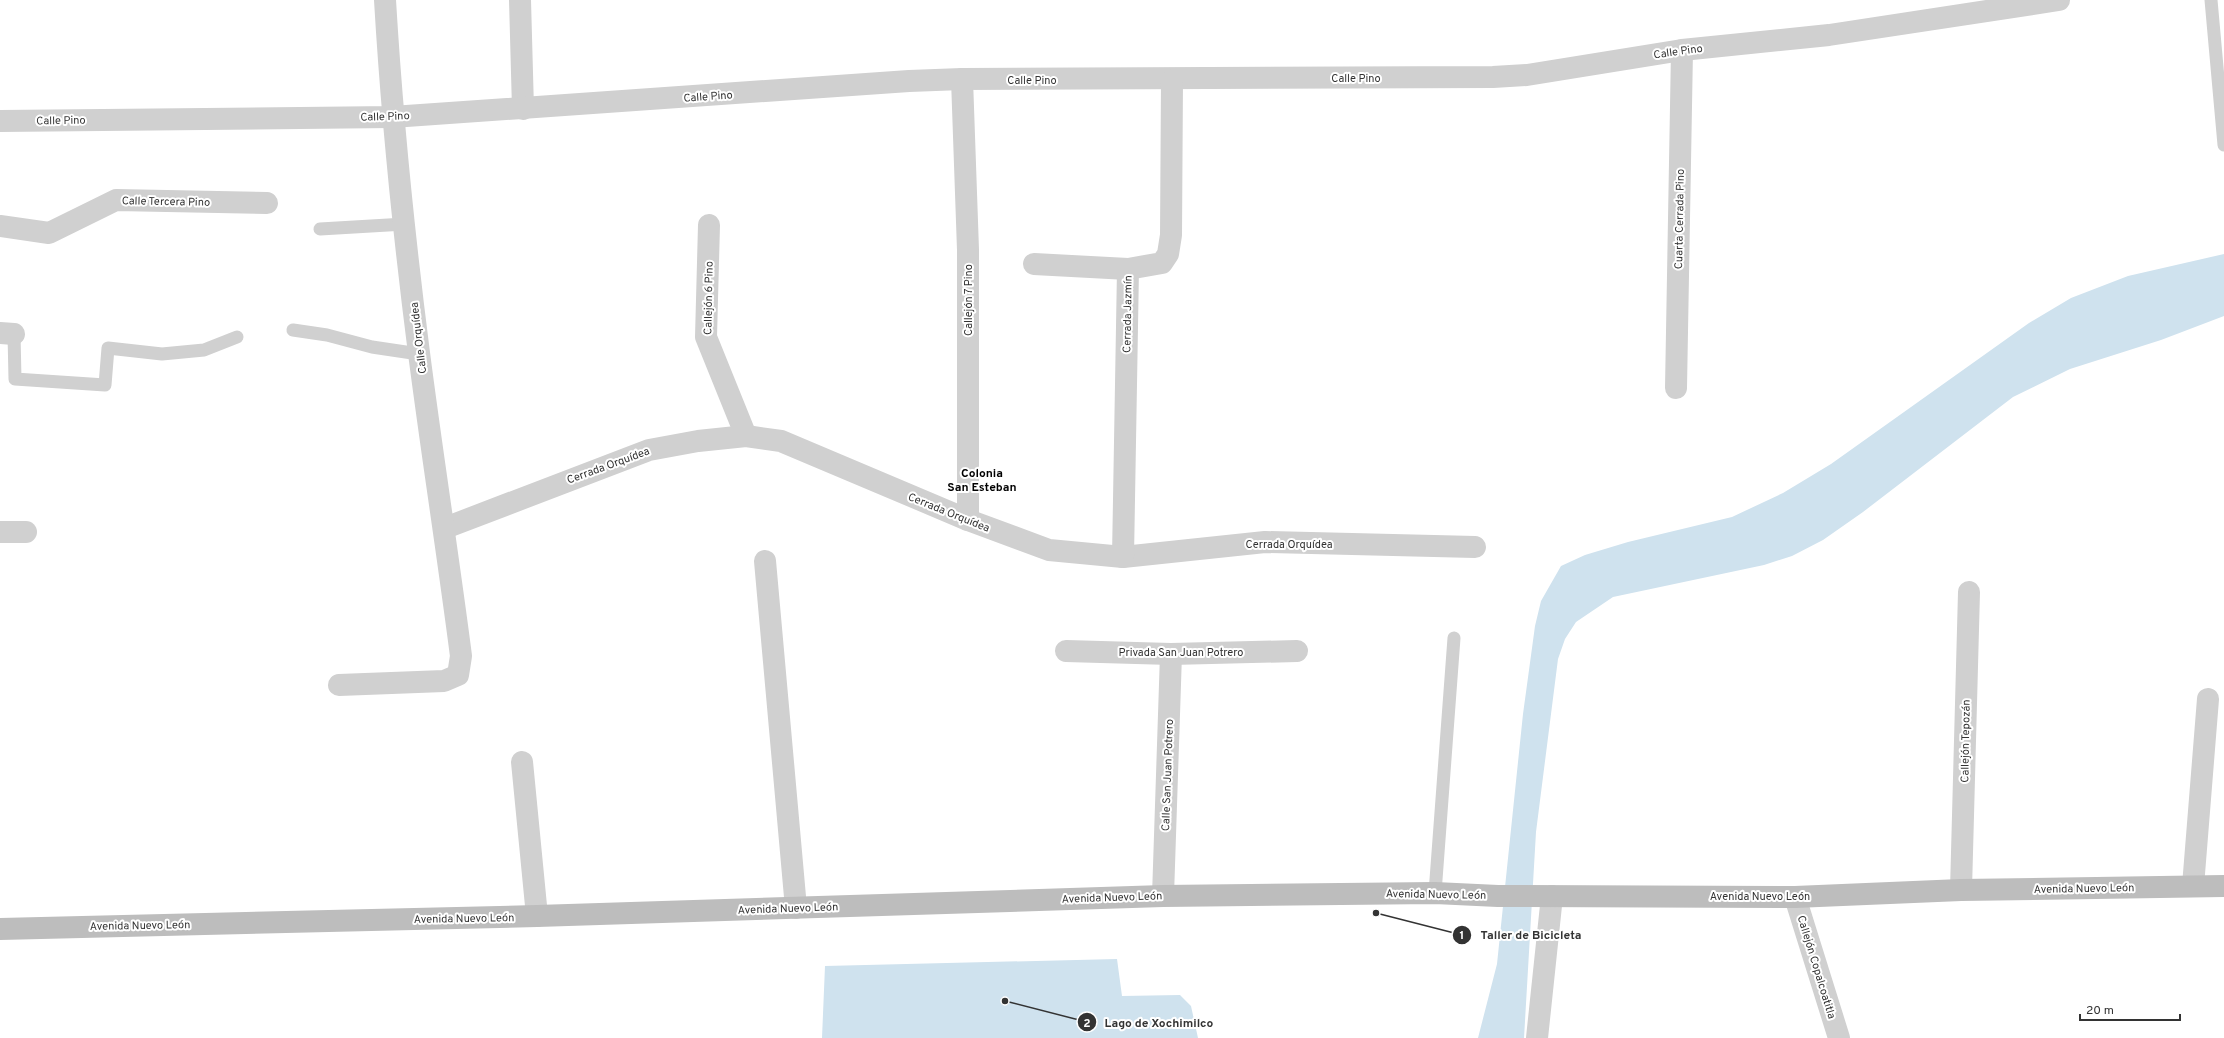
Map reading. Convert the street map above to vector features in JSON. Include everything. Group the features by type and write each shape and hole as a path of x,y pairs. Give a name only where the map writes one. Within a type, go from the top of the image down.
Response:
{"street":[{"name":"Calle Orquídea","path":"339,685 444,681 458,675 460,656 445,528 419,354 392,117 385,0"},
{"path":"520,0 523,109"},
{"name":"Calle Pino","path":"0,121 392,117 909,81 1493,77 1527,75 1682,50 1829,35 2059,0"},
{"name":"Cuarta Cerrada Pino","path":"1676,388 1682,50"},
{"name":"Callejón 7 Pino","path":"962,80 968,257 968,520"},
{"name":"Cerrada Jazmín","path":"1123,556 1128,269 1162,263 1168,254 1171,235 1172,80"},
{"name":"Calle Tercera Pino","path":"0,226 50,233 116,200 267,203"},
{"name":"Callejón 6 Pino","path":"709,225 706,337 746,436"},
{"path":"1034,264 1128,269"},
{"name":"Cerrada Orquídea","path":"445,528 649,450 698,441 746,436 781,440 968,520 1048,550 1123,556 1265,542 1475,548"},
{"path":"0,532 26,532"},
{"path":"765,561 796,908"},
{"name":"Callejón Tepozán","path":"1961,890 1969,592"},
{"name":"Privada San Juan Potrero","path":"1066,651 1171,654 1297,651"},
{"name":"Calle San Juan Potrero","path":"1163,896 1171,654"},
{"path":"2192,886 2208,699"},
{"path":"522,762 537,916"},
{"name":"Avenida Nuevo León","path":"0,928 537,916 1163,896 1435,893 1498,896 1795,897 1961,890 2224,886"},
{"path":"1537,1038 1550,896"},
{"name":"Callejón Copalcoatitla","path":"1795,897 1839,1038"}],"lane":[{"path":"2211,0 2224,145"},
{"path":"320,229 405,224"},
{"path":"293,330 327,335 372,347 419,354"},
{"path":"7,334 15,379 105,385 108,348 162,354 204,350 237,337"},
{"path":"1435,893 1454,638"}],"water":[{"path":"2224,254 2224,316 2161,340 2070,369 2013,397 1863,512 1823,540 1792,556 1764,565 1613,597 1576,622 1565,639 1558,659 1536,832 1524,1038 1478,1038 1497,964 1523,714 1535,626 1541,601 1561,566 1585,555 1628,542 1732,517 1783,493 1831,464 2029,323 2071,298 2128,276"},
{"path":"1117,959 1122,996 1180,995 1191,1006 1198,1038 822,1038 825,966"}],"place":[{"name":"Taller de Bicicleta","path":"1376,913"},
{"name":"Lago de Xochimilco","path":"1005,1001"}],"district":[{"name":"Colonia San Esteban","path":"982,480"}]}
